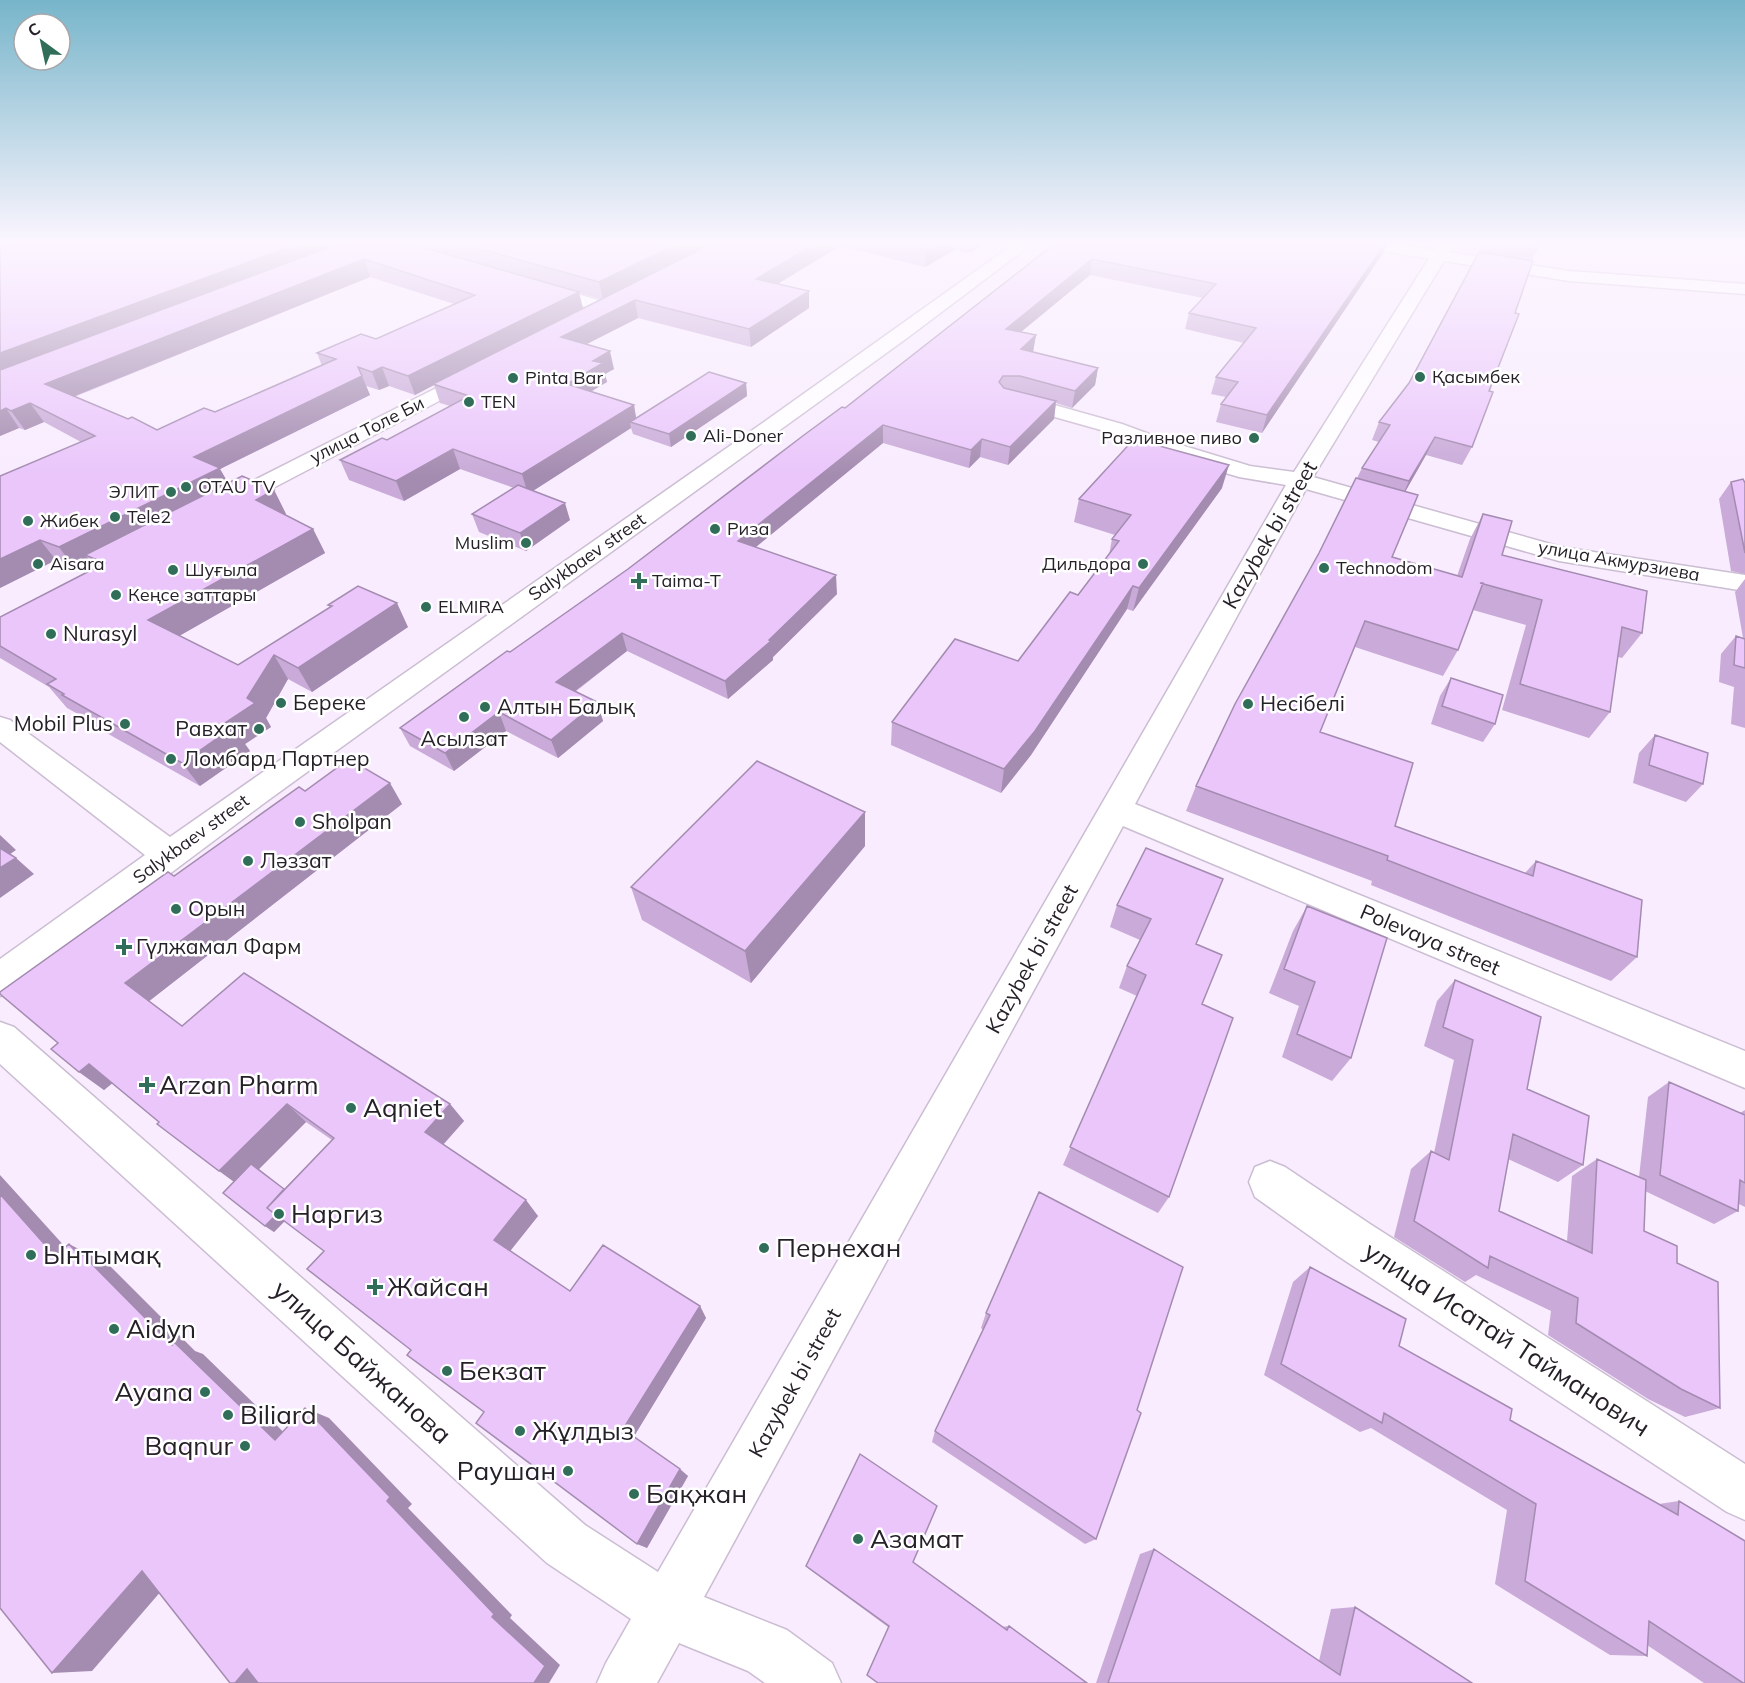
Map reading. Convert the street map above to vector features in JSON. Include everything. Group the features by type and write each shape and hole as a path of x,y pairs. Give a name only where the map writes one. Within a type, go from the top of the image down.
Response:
{"street":[{"name":"Salykbaev street","path":"0,980 168,854 921,320"},
{"name":"Kazybek bi street","path":"626,1683 1300,480 1400,320"},
{"name":"улица Толе Би","path":"205,514 490,367"},
{"name":"улица Акмурзиева","path":"1010,399 1115,428 1160,446 1246,472 1300,480 1559,554 1745,583"},
{"path":"0,727 168,854"},
{"name":"Polevaya street","path":"1115,809 1745,1070"},
{"name":"улица Байжанова","path":"0,1039 566,1544 668,1611 767,1650 812,1683"},
{"name":"улица Исатай Тайманович","path":"1270,1182 1364,1247 1745,1494"}],"building":[{"path":"0,320 91,320 0,353"},
{"path":"135,320 210,320 45,384 128,419 132,417 157,430 204,408 215,412 336,359 317,353 361,334 376,339 420,320 523,320 408,376 382,367 372,372 358,367 362,376 194,457 220,468 59,547 40,540 0,559 0,476 95,436 30,403 11,411 6,408 0,411 0,370"},
{"path":"561,320 596,320 561,337 610,351 593,361 603,363 567,384 634,405 522,474 453,449 396,481 340,460 382,438 387,440 469,396 433,384"},
{"path":"712,320 764,320 749,329"},
{"path":"958,320 1018,320 1006,329 1036,335 1021,349 1098,368 1075,391 1020,376 1003,376 999,382 1004,388 1056,401 1010,447 982,439 971,450 883,425 738,541 836,575 769,640 771,641 725,681 622,633 556,682 597,702 551,740 499,712 445,753 400,728 507,651 510,652 628,569 804,435 842,407 845,408"},
{"path":"1218,320 1333,320 1267,415 1221,404 1238,382 1216,377 1256,328"},
{"path":"1443,320 1517,320 1489,391 1493,392 1472,447 1435,437 1409,481 1362,468 1390,425 1379,422 1409,383"},
{"path":"709,372 746,383 669,434 630,422"},
{"path":"1134,439 1229,465 1139,588 1133,586 1035,731 1004,769 892,722 955,639 1018,661 1070,592 1078,595 1119,541 1112,539 1131,515 1079,499"},
{"path":"242,476 274,490 256,500 313,529 148,620 238,665 332,606 328,605 358,586 397,603 298,668 274,655 247,698 255,703 225,723 233,727 182,763 62,695 64,694 47,684 56,679 0,646 0,617 105,563 85,555"},
{"path":"1356,478 1418,495 1392,557 1462,577 1483,514 1512,521 1502,555 1647,591 1642,633 1622,627 1610,712 1520,684 1542,600 1483,584 1458,650 1365,621 1320,732 1413,763 1395,826 1533,876 1536,861 1642,900 1637,957 1387,860 1388,856 1196,786 1235,704 1319,553"},
{"path":"1743,479 1745,483 1745,553 1731,482"},
{"path":"518,485 565,503 520,533 472,514"},
{"path":"1736,636 1745,639 1745,668 1734,665"},
{"path":"1451,678 1503,695 1495,724 1442,706"},
{"path":"1655,735 1708,753 1703,784 1649,765"},
{"path":"349,759 390,783 125,983 182,1026 244,973 450,1104 425,1132 526,1200 494,1240 570,1291 603,1245 700,1306 623,1429 680,1469 637,1544 476,1423 484,1412 407,1355 411,1350 307,1269 324,1251 267,1208 334,1138 287,1104 219,1171 157,1124 159,1122 89,1064 79,1072 51,1049 58,1043 0,994 168,872 174,876 299,787 305,791"},
{"path":"757,761 865,812 745,951 631,887"},
{"path":"0,848 16,858 0,868"},
{"path":"1146,848 1223,879 1196,944 1222,955 1202,1004 1233,1018 1169,1197 1070,1147 1146,975 1127,966 1151,919 1117,905"},
{"path":"1307,906 1387,938 1351,1058 1297,1034 1315,982 1284,969"},
{"path":"1455,980 1541,1017 1527,1089 1589,1116 1583,1165 1513,1134 1499,1211 1592,1253 1597,1159 1646,1180 1644,1231 1677,1246 1677,1263 1718,1282 1720,1408 1681,1389 1576,1323 1578,1298 1490,1256 1488,1268 1414,1221 1431,1151 1449,1160 1473,1040 1443,1027"},
{"path":"1669,1082 1745,1115 1745,1183 1740,1180 1738,1211 1660,1175"},
{"path":"251,1164 284,1189 267,1208 276,1215 265,1226 223,1193"},
{"path":"1039,1192 1183,1267 1137,1410 1141,1413 1096,1539 935,1431 990,1315 986,1313"},
{"path":"0,1194 55,1256 69,1244 75,1251 77,1249 172,1345 174,1342 275,1440 305,1408 390,1497 387,1501 494,1614 492,1617 545,1666 534,1683 258,1683 247,1669 235,1683 230,1683 142,1571 52,1673 0,1608"},
{"path":"1310,1267 1406,1319 1399,1346 1512,1409 1510,1420 1678,1515 1679,1501 1745,1541 1745,1683 1649,1621 1647,1656 1525,1581 1536,1504 1384,1413 1382,1423 1281,1364"},
{"path":"860,1454 937,1506 913,1562 1007,1630 1009,1626 1087,1683 878,1683 867,1675 889,1626 806,1566"},
{"path":"1154,1549 1340,1675 1355,1607 1472,1683 1108,1683"}],"place":[{"name":"Қасымбек","path":"1420,377"},
{"name":"Pinta Bar","path":"513,378"},
{"name":"TEN","path":"469,402"},
{"name":"Ali-Doner","path":"691,436"},
{"name":"Разливное пиво","path":"1254,438"},
{"name":"OTAU TV","path":"186,487"},
{"name":"ЭЛИТ","path":"171,492"},
{"name":"Tele2","path":"115,517"},
{"name":"Жибек","path":"28,521"},
{"name":"Риза","path":"715,529"},
{"name":"Muslim","path":"526,543"},
{"name":"Aisara","path":"38,564"},
{"name":"Дильдора","path":"1143,564"},
{"name":"Technodom","path":"1324,568"},
{"name":"Шуғыла","path":"173,570"},
{"name":"Taima-T","path":"639,581"},
{"name":"Кеңсе заттары","path":"116,595"},
{"name":"ELMIRA","path":"426,607"},
{"name":"Nurasyl","path":"51,634"},
{"name":"Береке","path":"281,703"},
{"name":"Несібелі","path":"1248,704"},
{"name":"Алтын Балық","path":"485,707"},
{"name":"Асылзат","path":"464,717"},
{"name":"Mobil Plus","path":"125,724"},
{"name":"Равхат","path":"259,729"},
{"name":"Ломбард Партнер","path":"171,759"},
{"name":"Sholpan","path":"300,822"},
{"name":"Ләззат","path":"248,861"},
{"name":"Орын","path":"176,909"},
{"name":"Гүлжамал Фарм","path":"124,947"},
{"name":"Arzan Pharm","path":"147,1085"},
{"name":"Aqniet","path":"351,1108"},
{"name":"Наргиз","path":"279,1214"},
{"name":"Пернехан","path":"764,1248"},
{"name":"Ынтымақ","path":"31,1255"},
{"name":"Жайсан","path":"375,1287"},
{"name":"Aidyn","path":"114,1329"},
{"name":"Бекзат","path":"447,1371"},
{"name":"Ayana","path":"205,1392"},
{"name":"Biliard","path":"228,1415"},
{"name":"Жұлдыз","path":"520,1431"},
{"name":"Baqnur","path":"245,1446"},
{"name":"Раушан","path":"568,1471"},
{"name":"Бақжан","path":"634,1494"},
{"name":"Азамат","path":"858,1539"}]}
